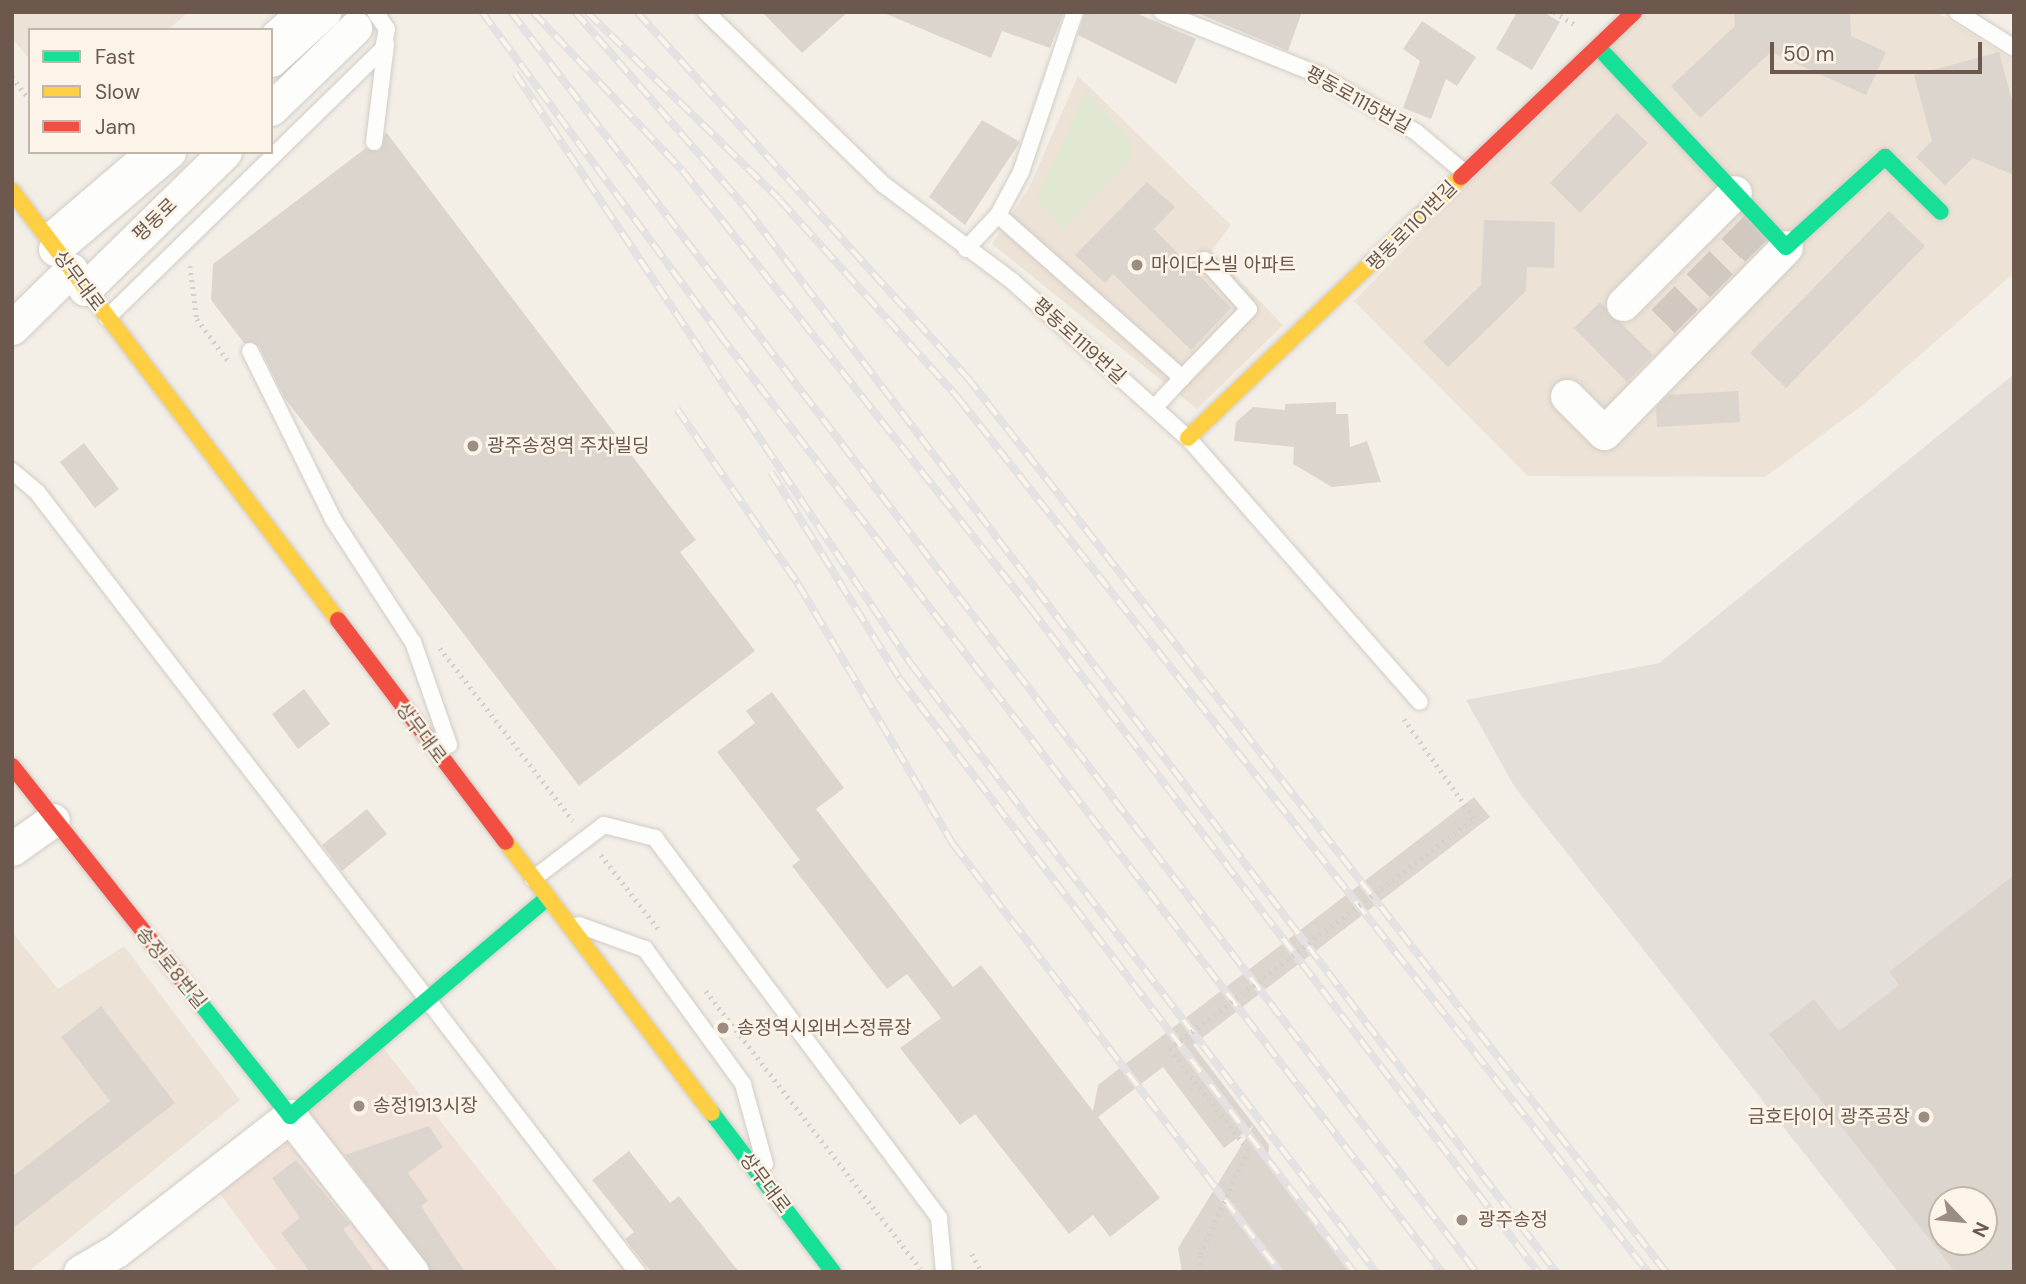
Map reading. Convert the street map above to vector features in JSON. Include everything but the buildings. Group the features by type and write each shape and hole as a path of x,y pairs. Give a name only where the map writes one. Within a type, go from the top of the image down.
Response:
{"street":[{"path":"273,58 324,12"},
{"name":"평동로1101번길","path":"1188,438 1634,12"},
{"path":"273,106 365,20"},
{"path":"1601,45 1786,247"},
{"name":"평동로","path":"64,260 167,154"},
{"name":"평동로","path":"64,260 222,154"},
{"path":"1567,396 1604,433 1786,247 1885,158 1941,212"},
{"name":"상무대로","path":"12,191 562,919 833,1272"},
{"path":"1623,304 1735,192"},
{"path":"12,328 64,260"},
{"name":"송정로8번길","path":"12,766 52,820 412,1272"},
{"path":"12,849 52,820"},
{"path":"80,1272 121,1261 290,1116 429,1004 547,898"}],"lane":[{"path":"273,29 292,12"},
{"name":"평동로1119번길","path":"706,12 884,185 1010,280 1188,438 1420,702"},
{"path":"966,249 998,215 1039,126 1075,12"},
{"name":"평동로1115번길","path":"1162,12 1317,74 1416,132 1465,173"},
{"path":"1957,12 2014,48"},
{"path":"1601,45 1603,15"},
{"path":"365,20 387,29 374,142"},
{"path":"107,318 386,43"},
{"path":"64,260 140,154"},
{"path":"998,215 1182,378"},
{"path":"1154,408 1249,309 1205,260"},
{"path":"250,351 333,519 414,642 465,790"},
{"path":"12,471 37,492 636,1272"},
{"path":"533,879 604,825 655,838 939,1218 944,1272"},
{"path":"562,919 645,948 743,1084 773,1194"}],"path":[{"path":"12,77 28,97"},
{"path":"445,656 664,936"},
{"path":"1200,1272 1200,1254 1248,1150 1169,1049 1474,818 1398,710 1400,678"},
{"path":"698,981 922,1270"},
{"path":"972,1254 982,1272"}],"shaded area":[{"path":"12,12 188,12 170,28 28,28 28,58 12,38"},
{"path":"1636,12 1936,12 2014,61 2014,273 1864,404 1765,477 1528,476 1354,301"},
{"path":"1078,76 1231,225 1211,251 1283,325 1197,409 992,244 1029,188"},
{"name":"금호타이어 광주공장","path":"2014,374 2014,1272 1898,1272 1514,786 1466,700 1659,663"},
{"path":"12,932 58,989 124,946 240,1100 28,1272 12,1272"},
{"name":"송정1913시장","path":"377,1040 559,1272 278,1272 203,1171"}],"green space":[{"path":"1086,91 1130,139 1131,159 1064,229 1036,200"}],"tunnel":[{"path":"1663,321 1762,221"}],"railway":[{"path":"482,12 719,334 1442,1272"},
{"path":"511,12 1476,1272"},
{"path":"533,12 682,170 1030,608 1538,1272"},
{"path":"575,12 746,208 1556,1272"},
{"path":"587,12 780,200 959,399 1648,1272"},
{"path":"637,12 967,377 1666,1272"},
{"path":"515,73 911,664 1376,1272"},
{"path":"677,409 798,584 953,844 1280,1272"},
{"path":"771,472 899,678 1354,1272"}],"traffic: fast":[{"path":"1598,47 1786,247 1885,157 1941,212"},
{"path":"182,980 290,1116 547,898"},
{"path":"712,1113 833,1272"}],"traffic: slow":[{"path":"1188,438 1461,177"},
{"path":"12,191 338,620"},
{"path":"506,842 712,1113"}],"traffic: jam":[{"path":"1461,177 1634,12"},
{"path":"338,620 506,842"},
{"path":"12,766 182,980"}],"place":[{"name":"마이다스빌 아파트","path":"1137,265"},
{"name":"광주송정역 주차빌딩","path":"473,446"},
{"name":"송정역시외버스정류장","path":"723,1028"},
{"name":"송정1913시장","path":"359,1106"},
{"name":"금호타이어 광주공장","path":"1924,1117"},
{"name":"광주송정","path":"1462,1220"}]}
